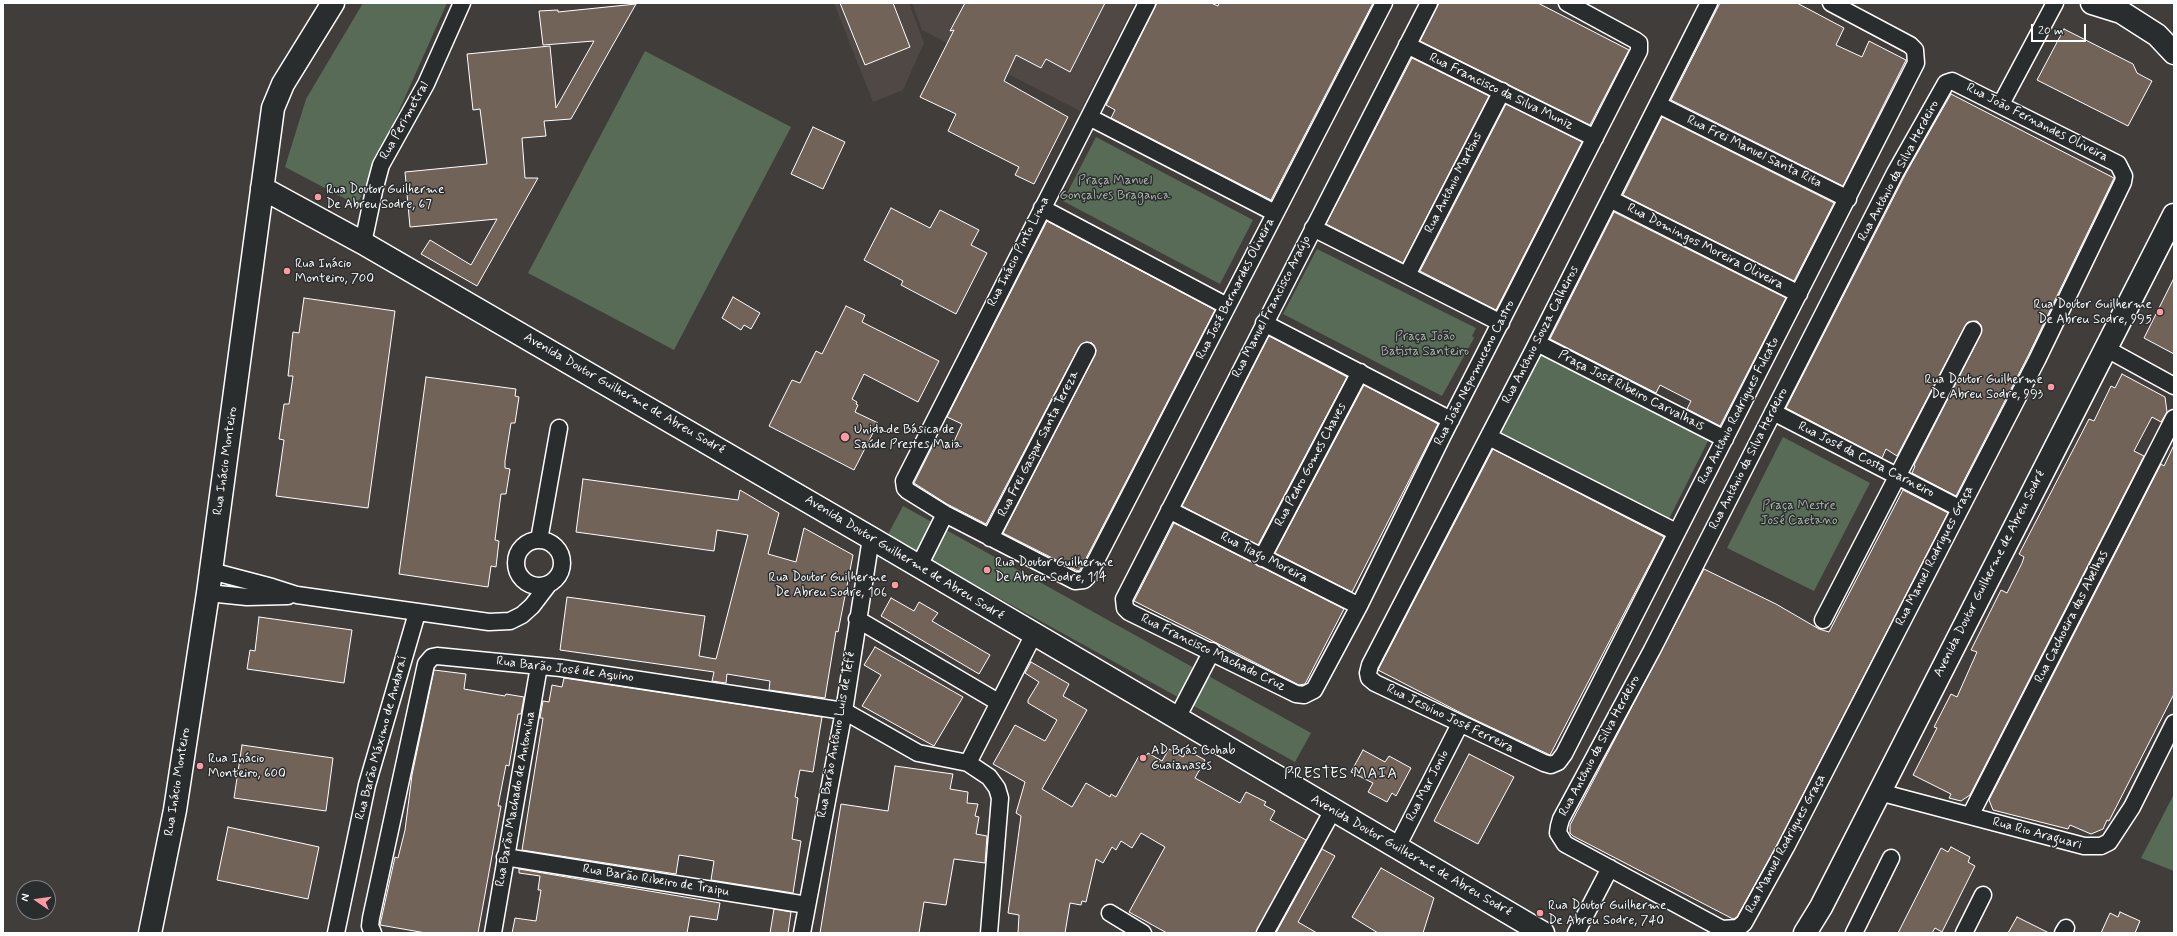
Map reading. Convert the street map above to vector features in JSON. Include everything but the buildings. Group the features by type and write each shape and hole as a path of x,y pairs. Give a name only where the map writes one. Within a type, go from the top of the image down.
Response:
{"street":[{"name":"Rua Inácio Monteiro","path":"150,933 175,810 208,593 262,188 269,125 277,96 333,3"},
{"name":"Rua Perimetral","path":"363,243 381,165 426,84 462,3"},
{"name":"Rua Inácio Pinto Lima","path":"945,514 908,491 905,488 904,481 1147,3"},
{"name":"Rua José Bernardes Oliveira","path":"990,538 1075,581 1084,580 1088,576 1384,3"},
{"name":"Rua Manuel Francisco Araújo","path":"1129,612 1125,608 1124,599 1429,3"},
{"name":"Rua João Nepomuceno Castro","path":"1296,694 1304,694 1314,690 1358,606 1638,51 1638,43 1635,40 1567,3"},
{"name":"Rua Antônio Souza Calheiros","path":"1370,665 1538,343 1709,3"},
{"name":"Rua Antônio Rodrigues Fulcato","path":"1544,763 1551,765 1558,762 1564,754 1916,63 1915,50 1910,45 1831,3"},
{"path":"2001,104 2055,3"},
{"path":"2092,3 2125,8 2157,35 2174,53"},
{"name":"Rua Francisco da Silva Muniz","path":"1407,45 1595,138"},
{"name":"Rua João Fernandes Oliveira","path":"1956,81 2118,164"},
{"name":"Rua Antônio da Silva Herdeiro","path":"1610,868 1565,844 1558,834 1561,819 1652,650 1896,173 1946,83 1956,81"},
{"name":"Rua Antônio Martins","path":"1407,275 1502,91"},
{"name":"Rua Frei Manuel Santa Rita","path":"1659,105 1848,199"},
{"path":"1089,117 1275,213"},
{"name":"Rua Manuel Rodrigues Graça","path":"1610,868 1722,929 1738,928 1748,916 1791,838 1959,508 2037,360 2123,182 2124,176 2118,164"},
{"name":"Avenida Doutor Guilherme de Abreu Sodré","path":"262,188 363,243 871,538 1543,933"},
{"name":"Rua Domingos Moreira Oliveira","path":"1610,199 1799,294"},
{"path":"1042,208 1227,306"},
{"name":"Avenida Doutor Guilherme de Abreu Sodré","path":"1805,933 1821,907 2174,215"},
{"path":"1313,228 1501,323"},
{"path":"1264,323 1451,420"},
{"path":"1823,620 1972,330"},
{"name":"Praça José Ribeiro Carvalhais","path":"1538,343 1725,439"},
{"path":"2105,348 2174,386"},
{"name":"Rua Frei Gaspar Santa Tereza","path":"990,538 1087,351"},
{"name":"Rua Pedro Gomes Chaves","path":"1262,558 1360,372"},
{"name":"Rua José da Costa Carneiro","path":"1774,412 1959,508"},
{"name":"Rua Cachoeira das Abelhas","path":"1970,816 2174,418"},
{"path":"539,540 560,428"},
{"path":"1489,437 1676,532"},
{"name":"Rua Tiago Moreira","path":"1169,510 1358,606"},
{"path":"919,566 945,514 990,538"},
{"name":"Rua Barão Antônio Luis de Tefé","path":"802,933 844,711 857,619 871,538"},
{"path":"211,571 297,595 489,622 510,621 522,615 532,606 548,585 553,582 560,573 562,561 555,546 539,540 533,541 523,547 519,552 516,564 520,576 529,584 535,586 548,585"},
{"path":"208,593 247,597 297,595"},
{"name":"Rua Francisco Machado Cruz","path":"1129,612 1212,651 1296,694"},
{"name":"Rua Barão Máximo de Andaraí","path":"336,933 367,785 417,613"},
{"path":"857,619 998,702"},
{"path":"989,933 1000,798 997,788 988,777 968,763 1034,634"},
{"path":"1177,718 1212,651"},
{"name":"Rua Barão José de Aquino","path":"373,933 370,926 371,918 426,664 428,659 438,656 539,666 844,711 918,753 968,763"},
{"name":"Rua Jesuíno José Ferreira","path":"1370,665 1368,673 1369,678 1375,683 1544,763"},
{"name":"Rua Barão Machado de Antonina","path":"493,933 539,666"},
{"name":"Rua Rio Araguari","path":"1879,792 2084,846 2101,846 2109,842 2132,807 2174,723"},
{"name":"Rua Mar Jonio","path":"1397,847 1460,724"},
{"path":"1265,933 1333,810"},
{"name":"Rua Barão Ribeiro de Traipu","path":"505,857 807,905"},
{"path":"1854,933 1891,858"},
{"path":"1576,933 1610,868"},
{"path":"1964,933 1983,895"},
{"path":"1110,913 1143,933"}],"shaded area":[{"path":"834,3 909,3 924,43 903,90 873,102"},
{"path":"912,3 1135,3 1080,111 922,30"}],"green space":[{"path":"363,3 447,3 357,205 285,167 306,99"},
{"path":"645,51 791,127 674,350 528,273"},
{"name":"Praça Manuel Gonçalves Braganca","path":"1096,137 1253,220 1220,284 1063,201"},
{"name":"Praça João Batista Santeiro","path":"1317,249 1476,328 1472,336 1474,338 1442,396 1283,314"},
{"path":"1540,353 1709,439 1669,519 1500,433"},
{"name":"Praça Mestre José Caetano","path":"1783,437 1870,483 1814,591 1727,548"},
{"path":"903,506 1311,733 1295,762 887,536"},
{"path":"2174,794 2174,871 2141,858"}],"place":[{"name":"Rua Doutor Guilherme De Abreu Sodre, 67","path":"318,197"},
{"name":"Rua Inácio Monteiro, 700","path":"287,271"},
{"name":"Rua Doutor Guilherme De Abreu Sodre, 995","path":"2160,312"},
{"name":"Rua Doutor Guilherme De Abreu Sodre, 993","path":"2051,387"},
{"name":"Unidade Básica de Saúde Prestes Maia","path":"845,437"},
{"name":"Rua Doutor Guilherme De Abreu Sodre, 114","path":"987,570"},
{"name":"Rua Doutor Guilherme De Abreu Sodre, 106","path":"895,585"},
{"name":"AD Brás Cohab Guaianases","path":"1143,758"},
{"name":"Rua Inácio Monteiro, 600","path":"200,766"},
{"name":"Rua Doutor Guilherme De Abreu Sodre, 740","path":"1540,913"}],"district":[{"name":"PRESTES MAIA","path":"1341,775"}]}
